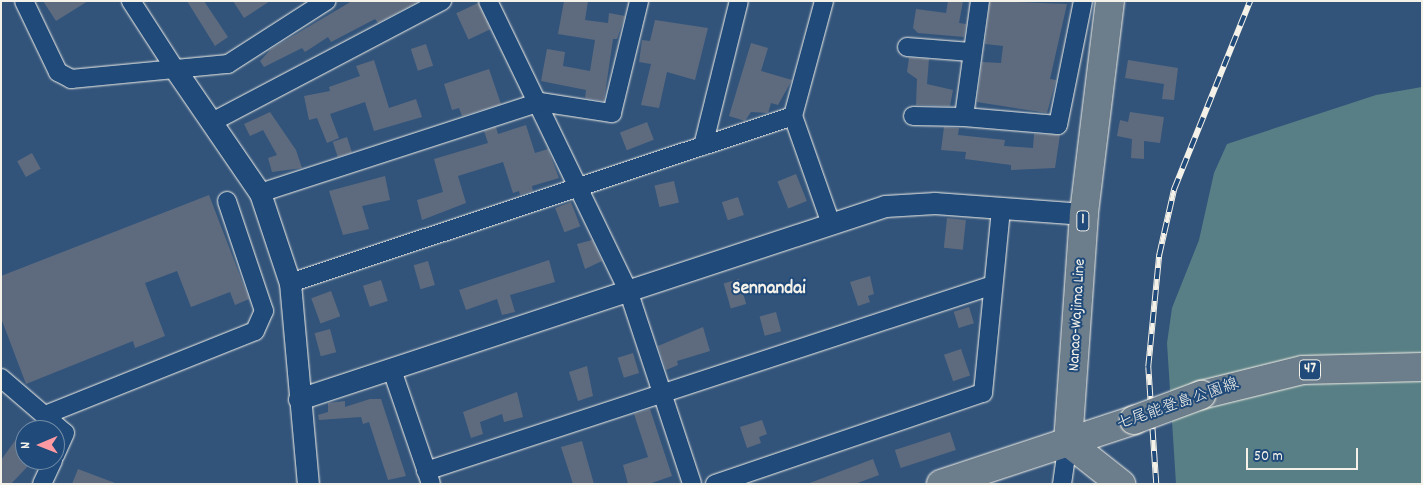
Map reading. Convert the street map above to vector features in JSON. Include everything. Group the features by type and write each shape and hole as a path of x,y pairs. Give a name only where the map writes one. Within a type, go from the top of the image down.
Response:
{"main road":[{"name":"Nanao-Wajima Line","path":"1068,442 1084,214 1110,1"},
{"name":"七尾能登島公園線","path":"941,484 1134,420 1200,395 1303,370 1422,367"},
{"path":"1068,442 1121,484"}],"street":[{"path":"24,1 58,72 71,79 177,72 228,64 326,1"},
{"path":"131,1 177,72 214,121 260,193 290,284 308,484"},
{"path":"214,121 442,1"},
{"path":"488,1 540,102 628,290 692,484"},
{"path":"260,193 540,102 612,113 640,1"},
{"path":"703,146 739,1"},
{"path":"824,1 793,116 831,224"},
{"path":"964,117 971,52 980,1"},
{"path":"913,116 964,117 1058,125 1083,1"},
{"path":"907,47 971,52"},
{"path":"290,284 577,184 703,146 793,116"},
{"path":"45,415 255,331 264,311 227,201"},
{"path":"299,399 392,370 885,206 935,202 1084,214"},
{"path":"715,484 983,393 990,286 1001,208"},
{"path":"392,370 429,477 662,391 990,286"},
{"path":"1,378 51,420"},
{"path":"1062,484 1068,442"},
{"path":"42,484 48,470"}],"green space":[{"path":"1422,87 1422,484 1176,484 1167,343 1172,308 1199,240 1214,173 1227,144 1376,95"}],"building":[{"path":"43,1 88,1 56,21"},
{"path":"187,1 204,1 228,37 215,46"},
{"path":"233,1 270,1 244,18"},
{"path":"352,1 419,1 378,23 375,19 331,42 328,37 305,52 302,48 264,67 260,61 271,49"},
{"path":"564,1 588,1 585,20 608,23 609,13 625,16 617,39 613,39 604,101 585,98 586,90 541,81 547,49 565,52 563,66 590,71 595,40 558,34"},
{"path":"948,1 963,1 959,23 966,24 964,37 918,33 913,28 916,9 946,13"},
{"path":"990,1 1067,4 1050,79 1056,80 1047,113 977,102 982,62 1001,63 1003,46 985,44"},
{"path":"478,3 490,29 469,39 456,13"},
{"path":"655,20 708,28 695,80 667,72 659,108 641,105 651,64 639,62 642,40 650,41"},
{"path":"751,43 768,48 761,71 792,80 778,105 771,103 768,113 751,112 745,121 729,116"},
{"path":"426,44 433,66 418,71 411,49"},
{"path":"909,58 929,59 927,84 953,90 950,106 916,105 917,79 907,72"},
{"path":"374,60 389,108 416,99 422,117 374,131 365,102 330,114 339,138 327,143 317,118 309,120 304,96 330,91 329,87 360,76 356,66"},
{"path":"1128,60 1178,68 1174,100 1162,99 1164,84 1125,78"},
{"path":"489,69 501,104 462,116 459,108 452,110 444,84"},
{"path":"270,112 296,150 302,168 272,172 268,158 277,155 263,130 250,136 244,124"},
{"path":"1130,112 1164,117 1160,143 1144,141 1144,159 1131,158 1132,139 1117,136 1120,120 1128,122"},
{"path":"647,122 654,140 627,150 620,132"},
{"path":"526,125 535,153 548,149 559,178 532,186 533,191 520,195 519,191 513,193 503,162 458,176 466,203 422,220 417,200 443,192 434,159 488,143 484,131 496,127 498,134"},
{"path":"944,127 959,128 958,135 1005,140 1004,146 1033,148 1034,134 1060,135 1055,168 1011,170 1011,165 965,159 966,152 941,150"},
{"path":"347,137 352,152 338,157 333,142"},
{"path":"32,153 41,169 26,177 17,161"},
{"path":"796,174 807,201 788,208 777,181"},
{"path":"385,176 390,200 362,206 369,229 343,235 329,191"},
{"path":"674,181 679,202 659,207 655,185"},
{"path":"209,195 249,299 235,305 230,292 191,307 177,271 145,283 165,336 135,348 133,341 26,384 1,318 1,276"},
{"path":"738,197 744,215 728,220 722,202"},
{"path":"571,202 580,226 564,232 555,208"},
{"path":"947,218 966,220 963,250 944,248"},
{"path":"592,240 602,261 585,269 577,244"},
{"path":"549,260 555,282 510,295 515,312 502,315 497,299 466,310 459,290"},
{"path":"428,261 435,285 420,289 414,265"},
{"path":"870,276 874,294 868,296 870,302 858,306 850,282"},
{"path":"739,279 746,304 731,308 724,283"},
{"path":"381,280 388,301 370,307 363,286"},
{"path":"331,291 340,316 321,324 311,298"},
{"path":"969,307 974,323 959,328 954,312"},
{"path":"776,312 781,331 765,336 760,316"},
{"path":"703,327 710,351 677,361 678,365 666,370 658,346"},
{"path":"330,329 336,352 321,356 315,333"},
{"path":"961,349 970,375 953,381 944,355"},
{"path":"633,353 639,373 624,378 618,358"},
{"path":"587,366 593,396 578,401 569,372"},
{"path":"517,392 523,417 504,422 502,414 480,422 483,434 471,438 463,412"},
{"path":"370,399 381,399 406,476 388,480 369,422 363,424 361,417 319,420 318,415 328,412 328,403 345,401 345,407"},
{"path":"650,409 672,476 649,484 628,484 623,465 648,457 634,414"},
{"path":"762,420 767,434 759,437 761,443 747,448 740,427"},
{"path":"950,432 956,450 901,468 895,450"},
{"path":"15,441 15,470 24,470 11,484 1,484 1,460"},
{"path":"582,441 594,484 573,484 561,447"},
{"path":"873,459 879,475 855,484 807,484"},
{"path":"78,469 115,483 72,484"}],"railway":[{"path":"1156,484 1148,367 1159,255 1174,189 1250,1"}],"district":[{"name":"Sennandai","path":"769,290"}]}
